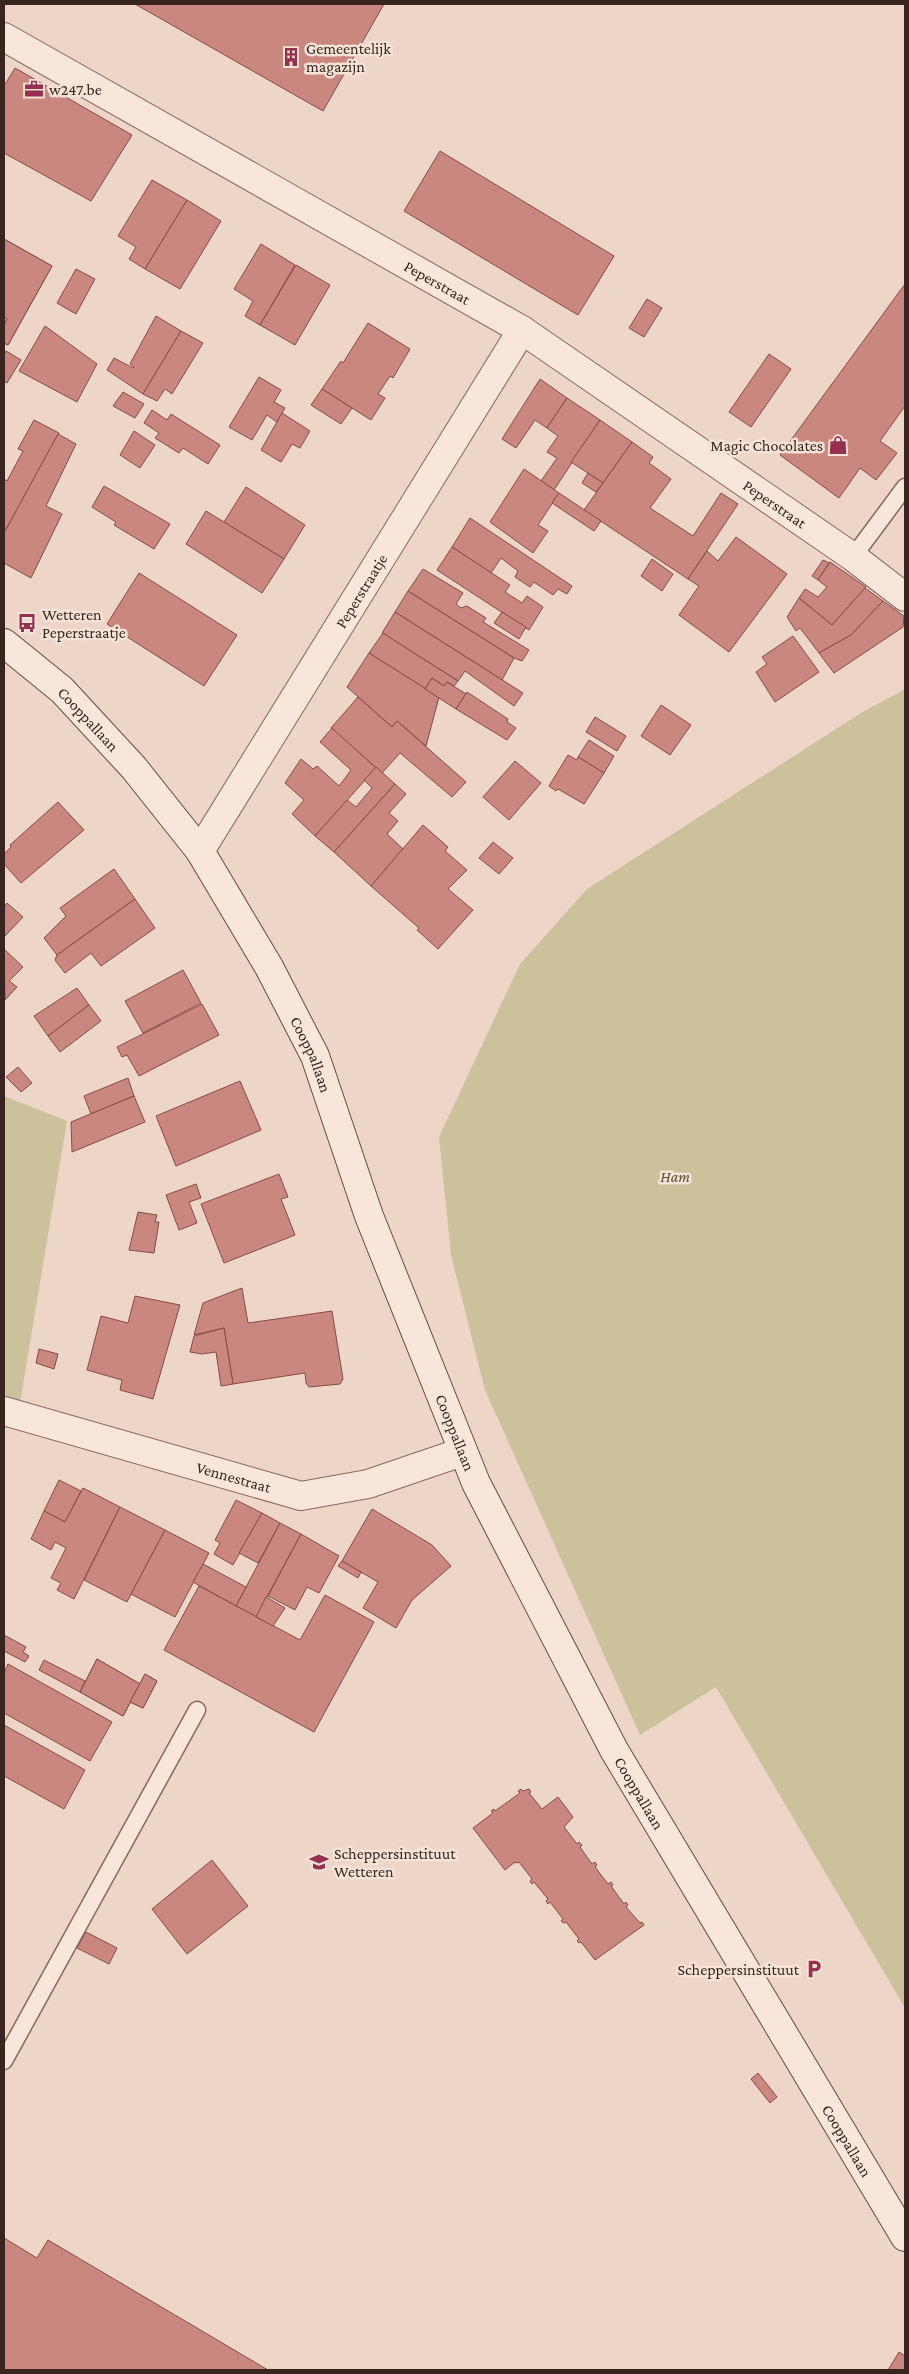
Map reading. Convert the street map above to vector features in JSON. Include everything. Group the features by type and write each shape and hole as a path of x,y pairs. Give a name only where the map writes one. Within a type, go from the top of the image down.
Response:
{"street":[{"name":"Peperstraat","path":"4,37 522,330 854,556 905,597"},
{"name":"Peperstraatje","path":"200,851 522,330"},
{"name":"Cooppallaan","path":"4,644 62,690 134,768 200,851 269,966 315,1056 369,1216 476,1483 614,1750 905,2237"},
{"name":"Vennestraat","path":"4,1411 301,1496 368,1484 462,1452"}],"lane":[{"path":"854,556 905,487"},
{"path":"4,2061 197,1710"}],"green space":[{"name":"Ham","path":"905,689 905,2008 716,1687 640,1735 485,1390 451,1255 439,1137 520,964 587,889 861,713"},
{"path":"4,1096 67,1121 20,1403 4,1398"}],"building":[{"name":"Gemeentelijk magazijn","path":"135,4 384,4 323,111"},
{"path":"15,68 132,135 91,201 4,153 4,86"},
{"path":"440,151 614,256 578,315 404,211"},
{"path":"152,180 187,200 145,269 129,259 136,247 118,236"},
{"path":"187,200 221,221 180,289 145,269"},
{"path":"4,239 52,266 8,345 4,343 4,325 7,319 4,317"},
{"path":"4,239 52,266 8,345 4,343 4,325 7,319 4,317"},
{"path":"261,244 295,265 260,325 245,316 253,301 234,289"},
{"path":"296,265 330,285 295,345 260,325"},
{"path":"76,269 95,279 76,314 57,303"},
{"path":"905,284 905,406 880,441 897,453 876,480 860,468 839,498 780,455"},
{"path":"647,299 662,308 644,337 629,328"},
{"path":"156,316 181,331 143,394 107,370 114,358 134,367 130,364"},
{"path":"368,323 410,349 393,378 390,376 378,394 385,398 371,420 322,389 341,361 343,363"},
{"path":"45,326 97,364 77,402 19,371"},
{"path":"181,331 203,343 172,394 165,389 157,401 143,394"},
{"path":"6,351 21,360 7,383 4,381 4,355"},
{"path":"769,354 791,369 751,427 729,412"},
{"path":"259,377 281,390 274,402 285,408 277,422 267,415 252,440 229,427"},
{"path":"540,379 567,398 547,428 535,420 516,448 502,439"},
{"path":"322,389 352,408 341,424 311,405"},
{"path":"123,392 144,404 135,418 113,406"},
{"path":"567,398 600,420 554,490 541,481 557,458 547,452 558,436 547,428"},
{"path":"152,410 167,420 171,414 220,445 208,464 183,448 179,453 155,438 159,433 144,423"},
{"path":"282,413 310,431 300,448 292,444 281,462 261,450"},
{"path":"34,420 59,433 4,533 4,479 7,481 23,451 18,449"},
{"path":"600,420 632,442 603,483 571,462"},
{"path":"134,431 155,445 140,468 120,455"},
{"path":"58,434 76,444 46,506 62,514 31,578 4,563 4,533"},
{"path":"632,442 653,457 649,463 671,479 650,508 693,536 721,493 738,504 688,579 584,510"},
{"path":"524,469 559,493 538,525 548,531 533,553 490,522"},
{"path":"588,473 603,483 596,492 582,483"},
{"path":"104,486 170,524 154,549 114,525 116,522 92,507"},
{"path":"246,487 305,525 284,559 224,522"},
{"path":"559,493 601,521 594,531 552,503"},
{"path":"206,511 284,559 262,593 186,544"},
{"path":"470,518 572,586 567,594 558,589 553,595 534,582 530,587 515,577 518,571 501,558 491,573 452,547"},
{"path":"736,537 787,574 729,652 679,615 699,586 688,579 707,551 718,561"},
{"path":"452,547 510,585 505,592 522,603 527,596 543,607 529,630 437,570"},
{"path":"652,559 673,574 662,591 641,576"},
{"path":"823,560 829,563 818,580 812,576"},
{"path":"830,562 866,587 832,625 799,598 805,589 818,597 827,587 818,580"},
{"path":"423,569 463,593 456,604 461,608 467,606 486,618 483,622 529,650 522,661 514,658 408,591"},
{"path":"139,573 237,635 204,686 107,624"},
{"path":"865,588 883,601 851,635 819,653 800,628 796,631 787,617 799,598 832,625"},
{"path":"408,591 514,658 502,680 395,612"},
{"path":"883,601 904,616 903,627 834,673 819,653 851,635"},
{"path":"395,612 523,693 514,706 465,671 458,681 382,633"},
{"path":"502,612 526,627 519,639 494,623"},
{"path":"383,633 458,681 454,686 447,682 444,686 432,678 425,689 369,653"},
{"path":"793,636 819,672 775,702 756,672 767,664 762,657"},
{"path":"369,653 439,697 426,746 397,721 392,727 347,687"},
{"path":"432,678 444,686 447,682 466,694 456,709 425,689"},
{"path":"467,692 508,719 507,722 516,728 507,740 456,709"},
{"path":"358,697 392,727 397,721 466,782 452,797 400,753 382,773 331,728"},
{"path":"661,705 691,725 670,755 641,736"},
{"path":"595,717 626,736 617,751 586,732"},
{"path":"332,728 376,768 315,836 292,814 304,800 285,783 301,759 313,769 317,766 339,786 351,770 320,742"},
{"path":"589,740 614,756 604,773 578,757"},
{"path":"568,755 577,760 578,757 604,773 584,804 549,786"},
{"path":"515,761 541,783 509,820 483,797"},
{"path":"376,767 395,784 334,852 315,836 347,800 356,807 372,788 364,780"},
{"path":"395,784 406,794 389,813 398,821 387,834 403,849 371,886 334,852"},
{"path":"58,802 84,830 21,883 4,864 4,854 11,847 10,845"},
{"path":"423,825 448,847 445,851 467,870 448,889 473,910 438,949 417,930 419,928 371,886"},
{"path":"493,842 513,858 499,874 479,858"},
{"path":"114,869 135,899 57,955 44,938 66,916 60,908"},
{"path":"135,899 155,928 101,966 91,953 65,973 55,960 57,955"},
{"path":"7,903 23,917 4,937 4,907"},
{"path":"4,949 23,967 9,981 17,987 5,1000"},
{"path":"183,970 201,1003 143,1033 125,1001"},
{"path":"77,988 89,1005 48,1036 34,1016"},
{"path":"202,1004 219,1035 139,1076 127,1055 122,1057 117,1047"},
{"path":"89,1005 101,1021 60,1052 48,1036"},
{"path":"18,1067 32,1083 21,1092 6,1077"},
{"path":"128,1078 134,1096 91,1114 84,1096"},
{"path":"240,1081 261,1130 176,1166 156,1116"},
{"path":"134,1096 145,1122 72,1152 71,1122"},
{"path":"279,1174 288,1197 281,1199 295,1235 224,1263 201,1204"},
{"path":"196,1184 201,1198 189,1202 197,1223 179,1230 166,1195"},
{"path":"138,1212 157,1215 155,1222 159,1222 154,1253 129,1250"},
{"path":"242,1288 248,1323 332,1311 343,1379 340,1384 309,1387 306,1383 305,1373 233,1384 224,1328 194,1335 203,1303"},
{"path":"135,1296 180,1305 153,1399 120,1390 122,1380 87,1370 101,1316 128,1323"},
{"path":"224,1328 233,1384 221,1386 216,1352 202,1354 190,1352 194,1336"},
{"path":"39,1349 58,1354 54,1369 36,1363"},
{"path":"59,1480 81,1491 65,1522 44,1511"},
{"path":"83,1488 120,1507 74,1599 57,1590 61,1583 51,1578 66,1548 55,1542 51,1550 31,1539 44,1511 65,1522"},
{"path":"236,1500 262,1513 233,1565 214,1554 220,1543 215,1540"},
{"path":"120,1507 165,1530 127,1602 84,1580"},
{"path":"372,1509 432,1545 451,1566 412,1600 396,1628 363,1608 378,1582 342,1561"},
{"path":"262,1513 280,1523 258,1563 239,1553"},
{"path":"280,1523 301,1534 256,1617 236,1606"},
{"path":"165,1530 209,1553 175,1617 131,1594"},
{"path":"301,1534 339,1556 319,1593 307,1587 295,1610 268,1596"},
{"path":"342,1561 361,1572 358,1578 338,1566"},
{"path":"203,1564 246,1587 236,1606 193,1582"},
{"path":"199,1586 300,1640 325,1595 374,1622 314,1732 164,1650"},
{"path":"266,1597 285,1608 273,1626 256,1617"},
{"path":"4,1635 26,1647 23,1652 29,1656 25,1662 4,1651"},
{"path":"97,1659 140,1684 123,1716 80,1692"},
{"path":"97,1659 140,1684 123,1716 80,1692"},
{"path":"44,1660 85,1681 80,1692 39,1670"},
{"path":"8,1664 112,1722 90,1761 4,1713 4,1673"},
{"path":"145,1674 157,1681 143,1708 130,1702"},
{"path":"145,1674 157,1681 143,1708 130,1702"},
{"path":"4,1725 85,1770 64,1809 4,1776"},
{"path":"521,1789 523,1791 529,1789 531,1792 529,1793 542,1809 558,1797 573,1817 564,1827 577,1844 579,1842 582,1845 580,1847 592,1864 595,1862 597,1865 595,1867 608,1884 611,1882 613,1885 611,1886 624,1904 626,1902 628,1905 626,1907 644,1925 595,1960 581,1942 577,1941 579,1939 566,1922 561,1921 563,1919 550,1902 548,1904 546,1901 548,1899 534,1882 532,1884 530,1881 532,1879 519,1862 515,1862 505,1870 473,1828 493,1813 491,1811 494,1809 495,1811 520,1793 518,1791"},
{"path":"212,1860 248,1906 187,1954 152,1909"},
{"path":"86,1932 117,1948 109,1964 77,1948"},
{"path":"758,2073 777,2097 770,2103 751,2079"},
{"path":"4,2238 37,2258 48,2240 268,2370 4,2370"},
{"path":"899,2352 905,2356 905,2370 888,2370"}],"place":[{"name":"Gemeentelijk magazijn","path":"291,57"},
{"name":"w247.be","path":"34,89"},
{"name":"Magic Chocolates","path":"838,445"},
{"name":"Wetteren Peperstraatje","path":"27,623"},
{"name":"Scheppersinstituut Wetteren","path":"319,1862"},
{"name":"Scheppersinstituut","path":"814,1969"}]}
